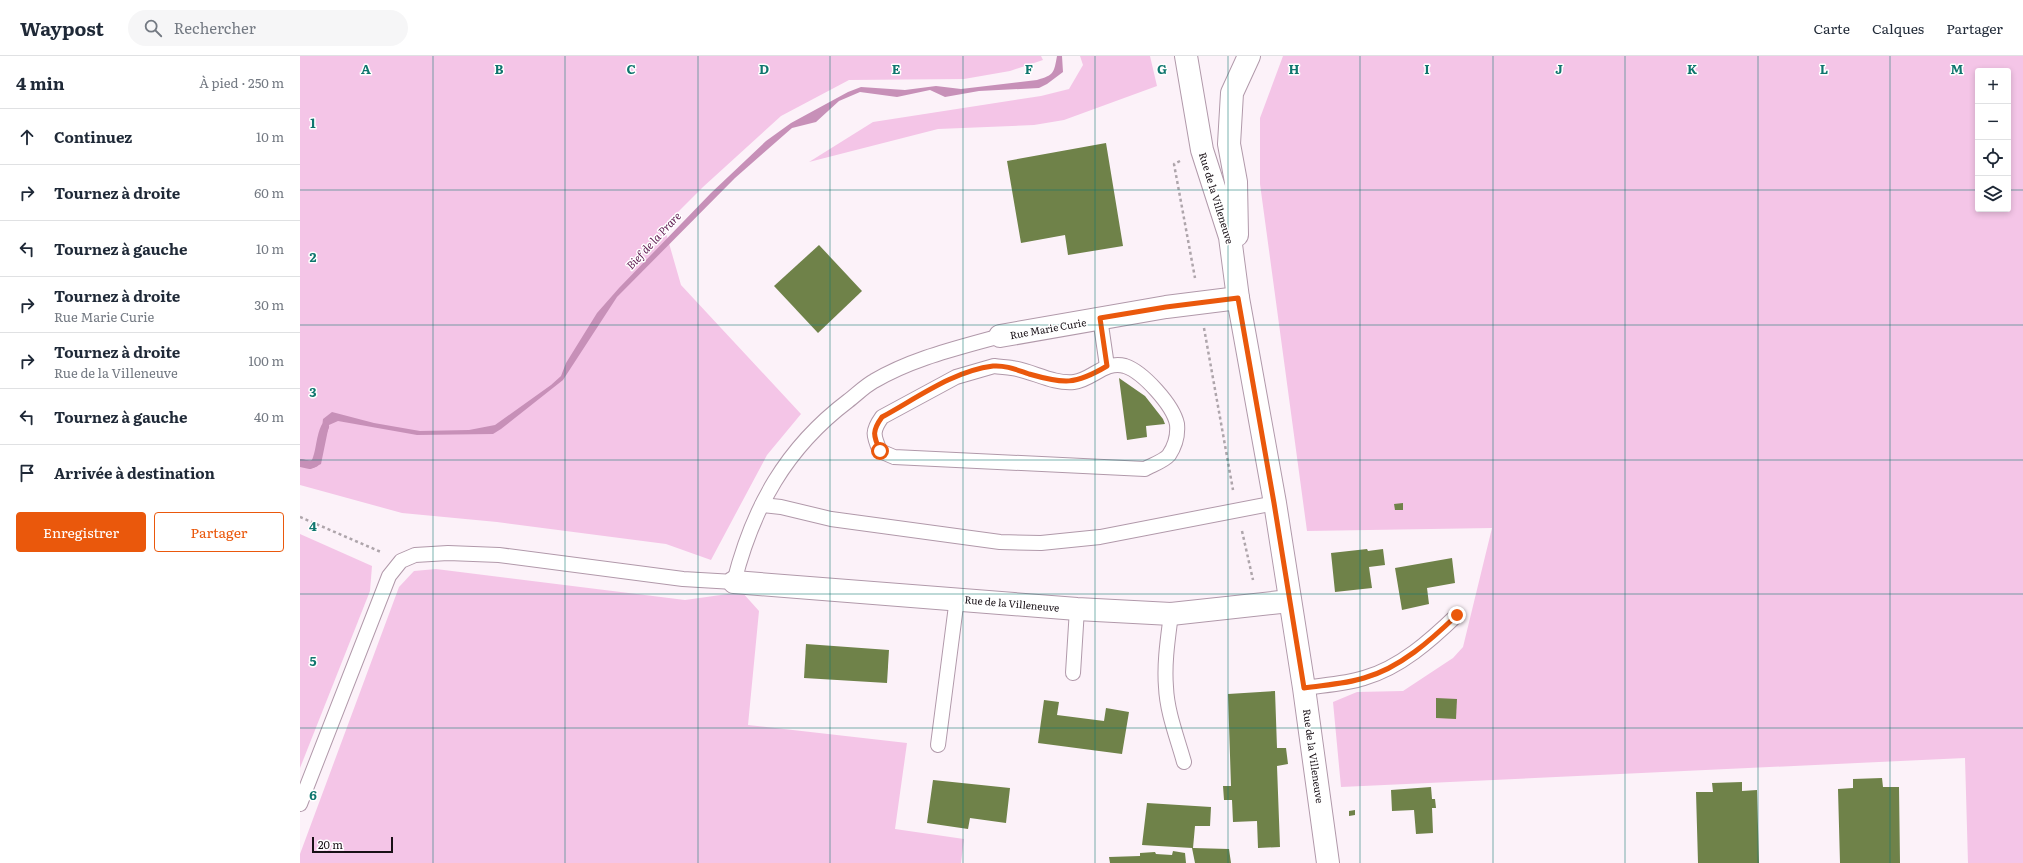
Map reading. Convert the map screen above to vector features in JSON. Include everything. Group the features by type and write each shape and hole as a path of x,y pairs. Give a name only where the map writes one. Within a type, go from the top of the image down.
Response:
{"main road":[{"name":"Rue de la Villeneuve","path":"1186,56 1202,150 1230,237 1238,298 1274,503 1304,688 1328,863"},
{"path":"1238,298 1236,182 1229,144 1232,93 1249,56"},
{"name":"Rue Marie Curie","path":"1000,336 1166,307 1238,298"},
{"name":"Rue de la Villeneuve","path":"734,582 957,598 1078,609 1171,614 1290,601"}],"lane":[{"path":"1100,318 1107,366"},
{"path":"300,804 389,576 401,561 415,555 448,553 499,555 683,579 734,582 743,549 762,505 774,482 791,457 823,420 874,381 925,358 1000,336"},
{"path":"994,366 1013,368 1063,382 1075,382 1090,376 1107,366 1124,366 1142,376 1171,409 1177,423 1176,442 1168,457 1145,468 894,457 880,451 874,439 874,427 882,417 956,377 994,366"},
{"path":"762,505 781,506 832,519 1000,542 1041,543 1100,537 1274,503"},
{"path":"938,745 957,598"},
{"path":"1073,673 1078,609"},
{"path":"1171,614 1167,653 1166,687 1170,716 1184,762"},
{"path":"1304,688 1364,678 1379,672 1402,660 1429,640 1457,615"}],"path":[{"path":"300,517 401,561"}],"shaded area":[{"path":"300,56 1041,56 1043,60 1010,71 964,79 849,80 781,116 703,187 664,226 681,285 801,414 767,455 711,560 666,544 497,522 402,513 300,485"},
{"path":"1057,56 1062,56 1063,72 1039,88 979,91 945,97 930,90 897,97 860,92 839,101 816,122 792,128 735,178 617,297 563,380 493,434 417,435 338,421 329,425 321,464 313,468 300,465 300,459 312,461 316,457 321,442 323,419 332,412 374,423 420,431 469,430 495,425 551,385 561,376 566,363 597,313 619,288 711,193 766,141 791,123 848,92 861,87 905,90 936,86 961,89 1037,80 1050,75 1054,70"},
{"path":"1080,56 1150,56 1157,86 1064,120 1034,125 938,129 809,162 873,122 1041,96 1069,89 1083,65"},
{"path":"1283,56 2023,56 2023,863 1968,863 1965,758 1341,787 1333,702 1357,692 1403,691 1453,658 1463,647 1492,528 1307,531 1260,184 1260,118"},
{"path":"300,534 372,566 370,591 300,768"},
{"path":"436,569 685,600 742,592 759,611 748,725 907,743 895,829 964,839 961,863 300,863 300,854 399,587 414,571"}],"building":[{"path":"1106,143 1123,246 1068,255 1065,235 1021,243 1007,161"},
{"path":"819,245 862,291 818,333 774,286"},
{"path":"1119,378 1145,396 1163,419 1165,424 1146,426 1147,437 1127,440"},
{"path":"1403,503 1403,510 1395,510 1394,504"},
{"path":"1367,549 1368,551 1383,549 1385,565 1369,567 1372,588 1335,592 1331,553"},
{"path":"1452,558 1455,583 1427,588 1429,604 1402,610 1395,568"},
{"path":"806,644 889,650 887,683 804,678"},
{"path":"1275,691 1277,748 1286,748 1288,764 1277,766 1280,847 1258,848 1257,821 1233,822 1232,800 1224,800 1223,786 1231,786 1228,694"},
{"path":"1436,698 1457,699 1456,719 1436,718"},
{"path":"1044,700 1059,702 1057,715 1104,721 1106,708 1129,712 1122,754 1038,743"},
{"path":"1882,778 1883,787 1899,787 1900,863 1840,863 1838,789 1853,788 1853,779"},
{"path":"933,780 1010,788 1006,823 970,818 968,829 927,823"},
{"path":"1742,782 1742,791 1757,790 1759,863 1698,863 1696,792 1713,792 1712,783"},
{"path":"1431,787 1432,799 1435,799 1436,808 1432,808 1433,833 1416,834 1414,810 1392,811 1391,790"},
{"path":"1147,803 1211,807 1210,826 1195,826 1193,848 1229,849 1231,863 1195,863 1192,848 1142,845"},
{"path":"1355,810 1355,815 1349,816 1349,811"},
{"path":"1173,851 1185,853 1186,863 1110,863 1109,857 1140,856 1140,853 1155,852 1156,854 1172,855"}],"waterway":[{"name":"Bief de la Prare","path":"300,463 310,465 315,463 325,427"}],"route":[{"path":"880,451 874,439 874,427 882,417 956,377 994,366 1013,368 1028,374 1063,382 1075,382 1090,376 1107,366 1100,318 1166,307 1238,298 1274,503 1304,688 1364,678 1379,672 1402,660 1435,636 1457,615"}]}
